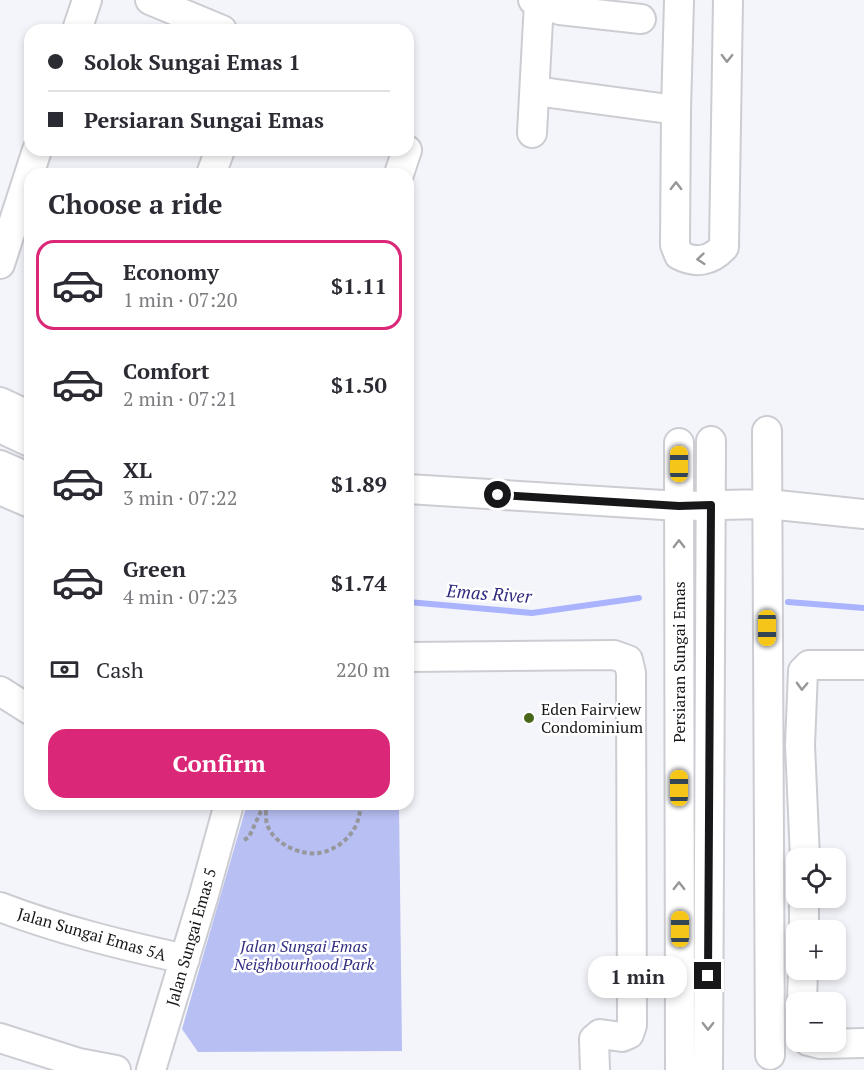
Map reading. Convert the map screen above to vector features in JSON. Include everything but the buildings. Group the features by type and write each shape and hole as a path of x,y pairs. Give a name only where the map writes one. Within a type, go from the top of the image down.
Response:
{"street":[{"path":"79,24 87,0"},
{"path":"150,0 208,24"},
{"path":"679,0 675,244 679,255 688,260 708,260 724,247 728,0"},
{"path":"532,133 536,91 536,1 560,10 642,19"},
{"path":"536,91 676,110"},
{"path":"0,264 24,190"},
{"path":"0,402 24,413"},
{"path":"0,428 24,439"},
{"path":"767,431 770,1055"},
{"name":"Persiaran Sungai Emas","path":"708,1070 711,441"},
{"name":"Persiaran Sungai Emas","path":"679,443 680,1070"},
{"path":"0,465 24,475"},
{"path":"414,489 679,506 768,504 864,514"},
{"path":"0,490 24,500"},
{"path":"414,657 614,654 627,660 631,673 632,1025 629,1034 622,1036 600,1034 594,1039 595,1070"},
{"path":"805,848 801,745 802,671 810,665 864,665"},
{"path":"0,691 24,706"},
{"name":"Jalan Sungai Emas 5","path":"151,1070 227,810"},
{"name":"Jalan Sungai Emas 5A","path":"0,907 33,920 105,941 185,959"},
{"path":"0,1038 78,1063 116,1070"},
{"path":"846,1043 864,1043"}],"path":[{"path":"243,841 249,837 262,810"},
{"path":"267,810 265,817 275,838 303,852 319,853 333,848 354,831 361,810"}],"green space":[{"name":"Jalan Sungai Emas Neighbourhood Park","path":"245,810 399,810 402,1051 198,1052 182,1029"}],"waterway":[{"name":"Emas River","path":"414,603 532,613 639,598"},
{"name":"Emas River","path":"788,602 864,608"}],"place":[{"name":"Eden Fairview Condominium","path":"529,718"}],"route":[{"path":"498,495 679,506 711,505 708,976"}]}
